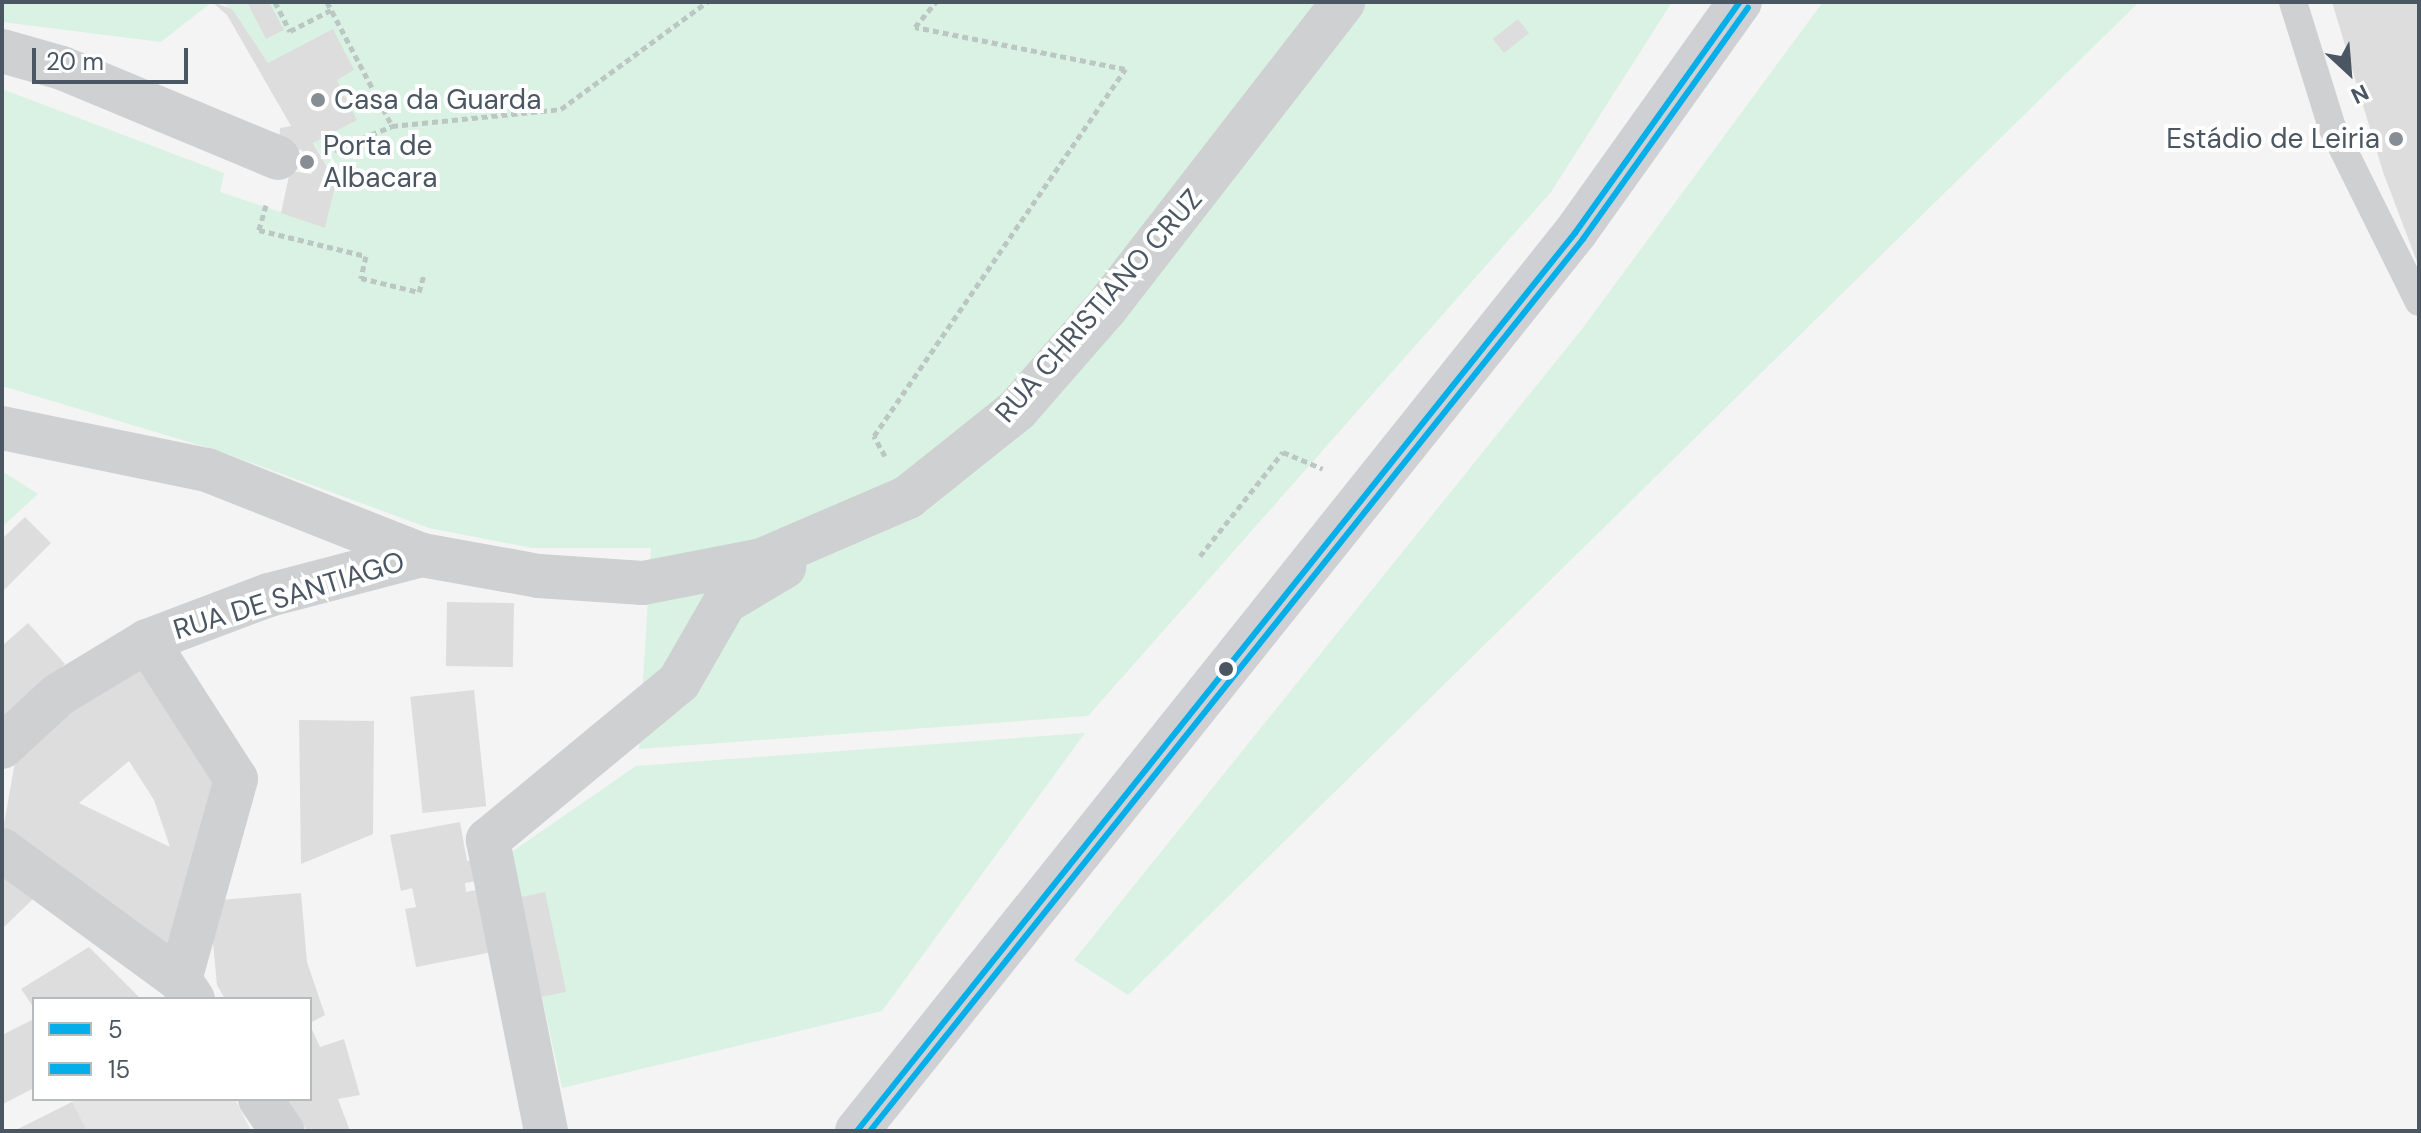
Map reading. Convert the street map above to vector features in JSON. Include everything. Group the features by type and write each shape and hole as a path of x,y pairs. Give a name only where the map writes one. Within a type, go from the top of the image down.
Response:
{"main road":[{"path":"857,1131 1575,233 1740,2"}],"street":[{"name":"RUA CHRISTIANO CRUZ","path":"422,555 539,576 643,583 762,560 890,506 1017,410 1125,284 1343,2"},
{"path":"2,51 62,68 278,158"},
{"path":"2,428 207,470 422,555"},
{"path":"546,1131 488,840 679,682 725,602 890,506"},
{"name":"RUA DE SANTIAGO","path":"2,747 58,695 147,641 269,595 422,555"},
{"path":"2,850 187,989 236,779 147,641"},
{"path":"261,1101 282,1131"}],"lane":[{"path":"2293,2 2332,127 2419,302"}],"path":[{"path":"327,2 392,126"},
{"path":"321,156 392,126 561,109 707,2"},
{"path":"874,436 1125,69 915,27 936,2"},
{"path":"273,3 290,31 331,10"},
{"path":"278,158 259,230 366,256 361,278 419,292 424,274"},
{"path":"1200,556 1283,452 1332,472"}],"shaded area":[{"path":"74,1101 236,1101 251,1131 14,1131"}],"green space":[{"path":"2,2 212,2 161,42 2,22"},
{"path":"224,2 1672,2 1551,192 1088,716 639,749 651,548 532,548 429,528 219,451 2,386 2,89 224,173 220,192 325,227 336,181 268,63"},
{"path":"1823,2 2139,2 1128,995 1074,960 1582,329"},
{"path":"2,471 38,494 2,527"},
{"path":"1085,733 882,1011 562,1088 510,853 636,766"}],"building":[{"path":"212,2 232,9 268,63 333,29 354,70 337,80 357,120 313,143 336,182 325,228 281,213 290,171 312,174 302,150 279,149 280,128 291,126 227,15"},
{"path":"247,2 269,2 284,30 266,39"},
{"name":"Estádio de Leiria","path":"2332,2 2419,2 2419,267 2383,172"},
{"path":"1518,19 1529,33 1504,53 1493,39"},
{"path":"25,517 51,543 2,592 2,539"},
{"path":"447,602 514,603 513,667 446,666"},
{"path":"28,623 65,664 2,719 2,646"},
{"path":"150,666 231,781 182,953 2,835 15,762 85,694","holes":["129,761 154,800 170,847 79,803"]},
{"path":"474,690 486,806 423,813 410,697"},
{"path":"299,720 374,721 373,834 301,864"},
{"path":"460,822 467,861 479,859 483,880 465,883 466,892 486,888 498,951 416,967 405,909 416,907 412,888 401,891 390,835"},
{"path":"2,873 34,898 2,929"},
{"path":"545,892 566,992 542,997 521,897"},
{"path":"301,893 307,962 325,1015 312,1022 312,997 224,997 217,985 209,901"},
{"path":"89,947 139,997 32,997 32,1005 21,989"},
{"path":"32,1020 32,1089 3,1104 2,1035"},
{"path":"312,1029 320,1047 344,1039 360,1095 338,1099 350,1131 307,1131 287,1101 312,1101"},
{"path":"72,1102 87,1131 14,1131"}],"transit line":[{"name":"5","path":"857,1131 1575,233 1740,2"},
{"name":"15","path":"870,1131 1583,239 1748,8"}],"place":[{"name":"Casa da Guarda","path":"318,100"},
{"name":"Estádio de Leiria","path":"2396,139"},
{"name":"Porta de Albacara","path":"307,162"}]}
